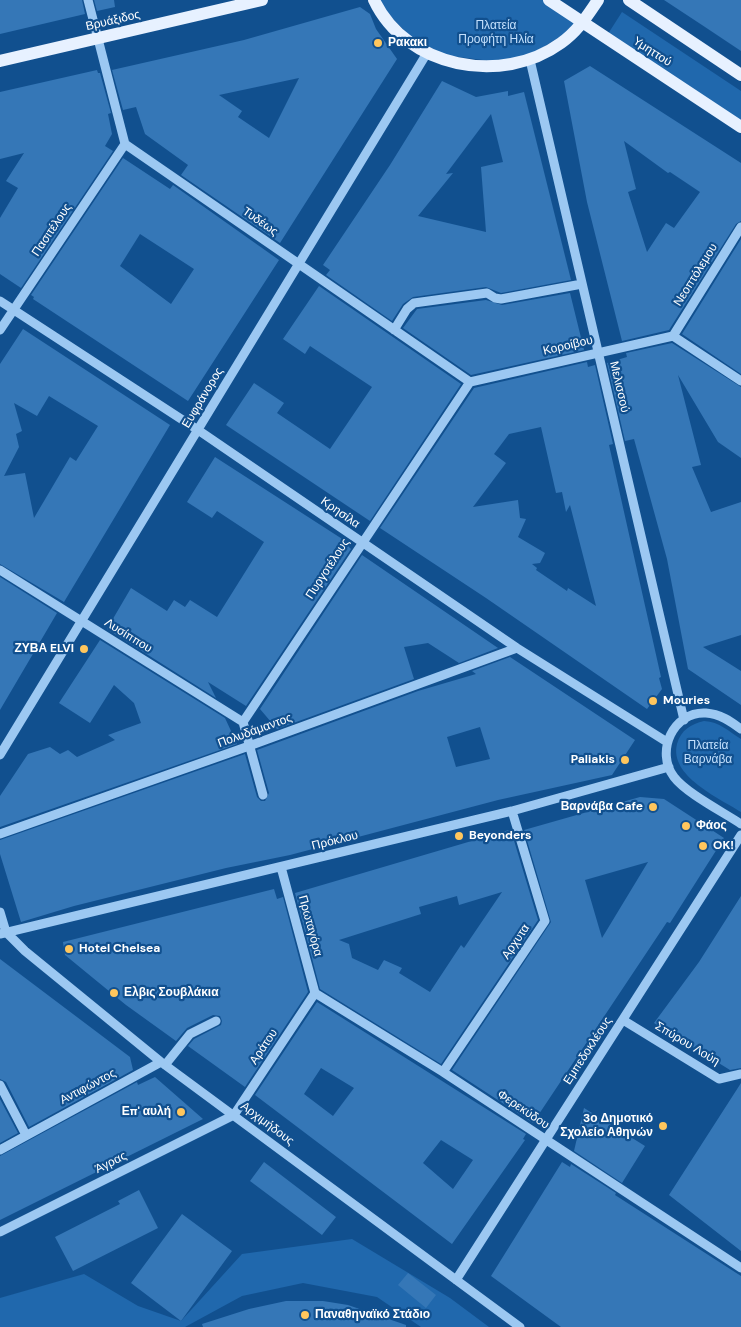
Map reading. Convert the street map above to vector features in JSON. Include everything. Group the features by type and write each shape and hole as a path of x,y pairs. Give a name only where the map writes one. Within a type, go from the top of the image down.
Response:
{"main road":[{"name":"Βρυάξιδος","path":"0,61 262,0"},
{"path":"374,0 378,9 399,34 427,53 457,64 492,68 530,60 562,42 584,23 598,0"},
{"name":"Υμηττού","path":"549,0 741,128"},
{"path":"629,0 741,75"}],"street":[{"path":"88,0 125,144"},
{"name":"Ευφράνορος","path":"0,755 427,53"},
{"name":"Μελισσού","path":"530,60 684,720"},
{"name":"Τυδέως","path":"125,144 470,382"},
{"name":"Πασιτέλους","path":"0,330 125,144"},
{"name":"Νεοπτόλεμου","path":"673,336 741,227"},
{"path":"394,330 414,303 487,293 494,298 501,299 582,284"},
{"name":"Κρησίλα","path":"0,301 198,430 517,648 667,742"},
{"path":"673,336 741,381"},
{"name":"Κοροίβου","path":"470,382 673,336"},
{"name":"Πυργοτέλους","path":"243,722 361,542 470,382"},
{"name":"Λυσίππου","path":"0,570 243,722"},
{"name":"Πολυδάμαντος","path":"0,834 517,648"},
{"path":"741,729 716,714 704,713 684,720 672,731 667,742 666,755 669,767 684,786 741,824"},
{"path":"243,722 262,796"},
{"name":"Πρόκλου","path":"3,933 512,811 669,767"},
{"name":"Αρχυτα","path":"443,1072 545,921 512,811"},
{"name":"Εμπεδοκλέους","path":"456,1280 741,835"},
{"name":"Πρωταγόρα","path":"281,867 315,992"},
{"path":"0,912 3,933"},
{"name":"Αρχιμήδους","path":"3,933 163,1063 520,1327"},
{"name":"Φερεκύδου","path":"315,992 443,1072 741,1268"},
{"name":"Αράτου","path":"234,1115 315,992"},
{"name":"Σπύρου Λούη","path":"623,1020 719,1079 741,1074"},
{"path":"163,1063 190,1034 216,1022"},
{"name":"Αντιφώντος","path":"0,1150 163,1063"},
{"path":"0,1085 26,1135"},
{"name":"Άγρας","path":"0,1232 234,1115"}],"green space":[{"name":"Πλατεία Προφήτη Ηλία","path":"374,0 549,0 583,23 515,64 427,53"},
{"path":"622,12 741,91 741,126 606,37"},
{"name":"Πλατεία Βαρνάβα","path":"704,721 719,725 741,739 741,812 698,785 681,766 677,756 677,744 681,735 687,728"},
{"path":"352,1239 450,1298 489,1327 421,1327 377,1297 303,1283 242,1296 185,1327 0,1327 0,1298 84,1274 138,1306 181,1321 242,1254"}],"building":[{"path":"0,0 82,0 85,14 0,34"},
{"path":"94,0 114,0 115,7 97,11"},
{"path":"664,0 741,0 741,51 702,25"},
{"path":"360,7 370,14 376,29 397,59 280,243 181,175 188,165 145,134 136,107 123,110 112,70 244,40","holes":["299,78 269,138 238,117 242,111 219,95"]},
{"path":"590,66 741,163 741,221 736,224 669,330 622,341 587,202 564,81","holes":["624,141 668,173 670,172 700,192 674,228 666,223 647,252 628,192 636,189"]},
{"path":"97,70 100,73 111,113 108,114 112,134 105,146 113,151 21,288 0,274 0,218 18,188 6,181 24,153 0,159 0,92"},
{"path":"442,81 476,97 508,91 508,96 524,92 571,280 501,293 486,287 413,297 403,304 392,321 326,275 330,270 323,265 390,165","holes":["491,114 503,162 481,167 486,232 418,216 453,173 446,174"]},
{"path":"123,158 170,189 173,185 279,260 188,401 33,299 34,297 31,295","holes":["140,234 194,269 171,304 120,266"]},
{"path":"741,239 741,374 682,334"},
{"path":"319,286 461,384 370,521 226,425 254,383 284,403 277,413 330,449 372,387 310,346 305,354 283,339"},
{"path":"570,293 584,350 471,375 403,328 417,309 486,300 502,305"},
{"path":"23,329 170,425 64,602 0,564 0,364","holes":["49,396 98,426 76,461 70,457 34,518 25,473 4,476 19,447 16,434 22,431 14,403 37,416"]},
{"path":"672,343 741,387 741,458 718,442 678,375 701,465 692,467 711,512 741,502 741,635 703,647 741,671 741,705 688,669 667,559 634,439 625,441 607,363 627,357 626,353"},
{"path":"587,362 588,367 595,365 613,444 609,445 661,677 659,678 662,689 647,709 486,598 380,528 474,388","holes":["541,427 556,493 562,492 566,512 570,505 596,606 568,588 567,591 536,570 537,568 532,564 540,563 545,553 518,537 526,519 520,518 518,500 473,507 506,463 494,454 509,434"]},
{"path":"215,457 350,544 349,547 351,549 246,706 208,682 216,698 107,629 131,588 167,611 174,600 185,607 190,600 217,617 264,542 217,511 212,518 187,502"},
{"path":"362,555 498,648 459,663 428,643 404,647 414,679 277,729 260,709"},
{"path":"0,577 57,613 0,710"},
{"path":"100,640 225,718 237,744 0,827 0,796 28,754 50,747 60,754 68,750 77,757 115,740 108,735 141,723 134,703 114,685 90,723 59,703"},
{"path":"510,657 635,740 612,775 498,800 290,855 226,868 74,906 21,922 0,854 0,840 245,754 257,797 261,801 265,801 269,793 257,750 418,691 476,674 472,671","holes":["480,727 490,759 456,767 447,737"]},
{"path":"640,797 664,799 724,838 670,923 667,922 533,1123 452,1070 551,922 524,830","holes":["648,862 602,938 585,880"]},
{"path":"509,830 510,834 512,834 538,920 441,1064 320,989 295,893","holes":["502,892 464,948 461,945 430,992 399,973 402,968 384,960 378,970 352,958 349,944 339,940 421,914 419,907 457,896 459,905"]},
{"path":"274,889 277,899 283,897 308,992 245,1087 188,1046 194,1039 221,1025 220,1016 213,1015 187,1028 176,1041 126,1005 65,955 63,942"},
{"path":"741,896 741,1068 730,1070 654,1023 699,962"},
{"path":"0,959 130,1057 133,1070 29,1127 6,1082 0,1079"},
{"path":"317,1002 526,1134 523,1139 525,1140 452,1244 255,1095","holes":["321,1068 354,1088 333,1116 304,1094","441,1140 473,1160 453,1189 423,1163"]},
{"path":"155,1077 203,1119 0,1220 0,1156 137,1082 138,1085"},
{"path":"741,1083 741,1251 669,1195"},
{"path":"0,1099 18,1133 0,1143"},
{"path":"584,1108 645,1146 622,1183 574,1151"},
{"path":"264,1162 336,1217 322,1235 250,1181"},
{"path":"562,1162 570,1167 571,1164 616,1193 615,1195 741,1276 741,1327 561,1327 491,1276"},
{"path":"139,1190 158,1228 73,1271 55,1237 120,1204 118,1201"},
{"path":"182,1214 232,1251 181,1321 131,1283"},
{"path":"408,1273 436,1295 426,1308 398,1285"},
{"name":"Παναθηναϊκό Στάδιο","path":"286,1301 323,1301 348,1305 406,1325 406,1327 203,1327 202,1324 249,1309"}],"place":[{"name":"Ρακακι","path":"378,43"},
{"name":"ΖΥΒΑ ELVI","path":"84,649"},
{"name":"Mouries","path":"653,701"},
{"name":"Paliakis","path":"625,760"},
{"name":"Βαρνάβα Cafe","path":"653,807"},
{"name":"Φάος","path":"686,826"},
{"name":"Beyonders","path":"459,836"},
{"name":"OK!","path":"703,846"},
{"name":"Hotel Chelsea","path":"69,949"},
{"name":"Ελβις Σουβλάκια","path":"114,993"},
{"name":"Επ' αυλή","path":"181,1112"},
{"name":"3ο Δημοτικό Σχολείο Αθηνών","path":"663,1126"},
{"name":"Παναθηναϊκό Στάδιο","path":"305,1315"}]}
